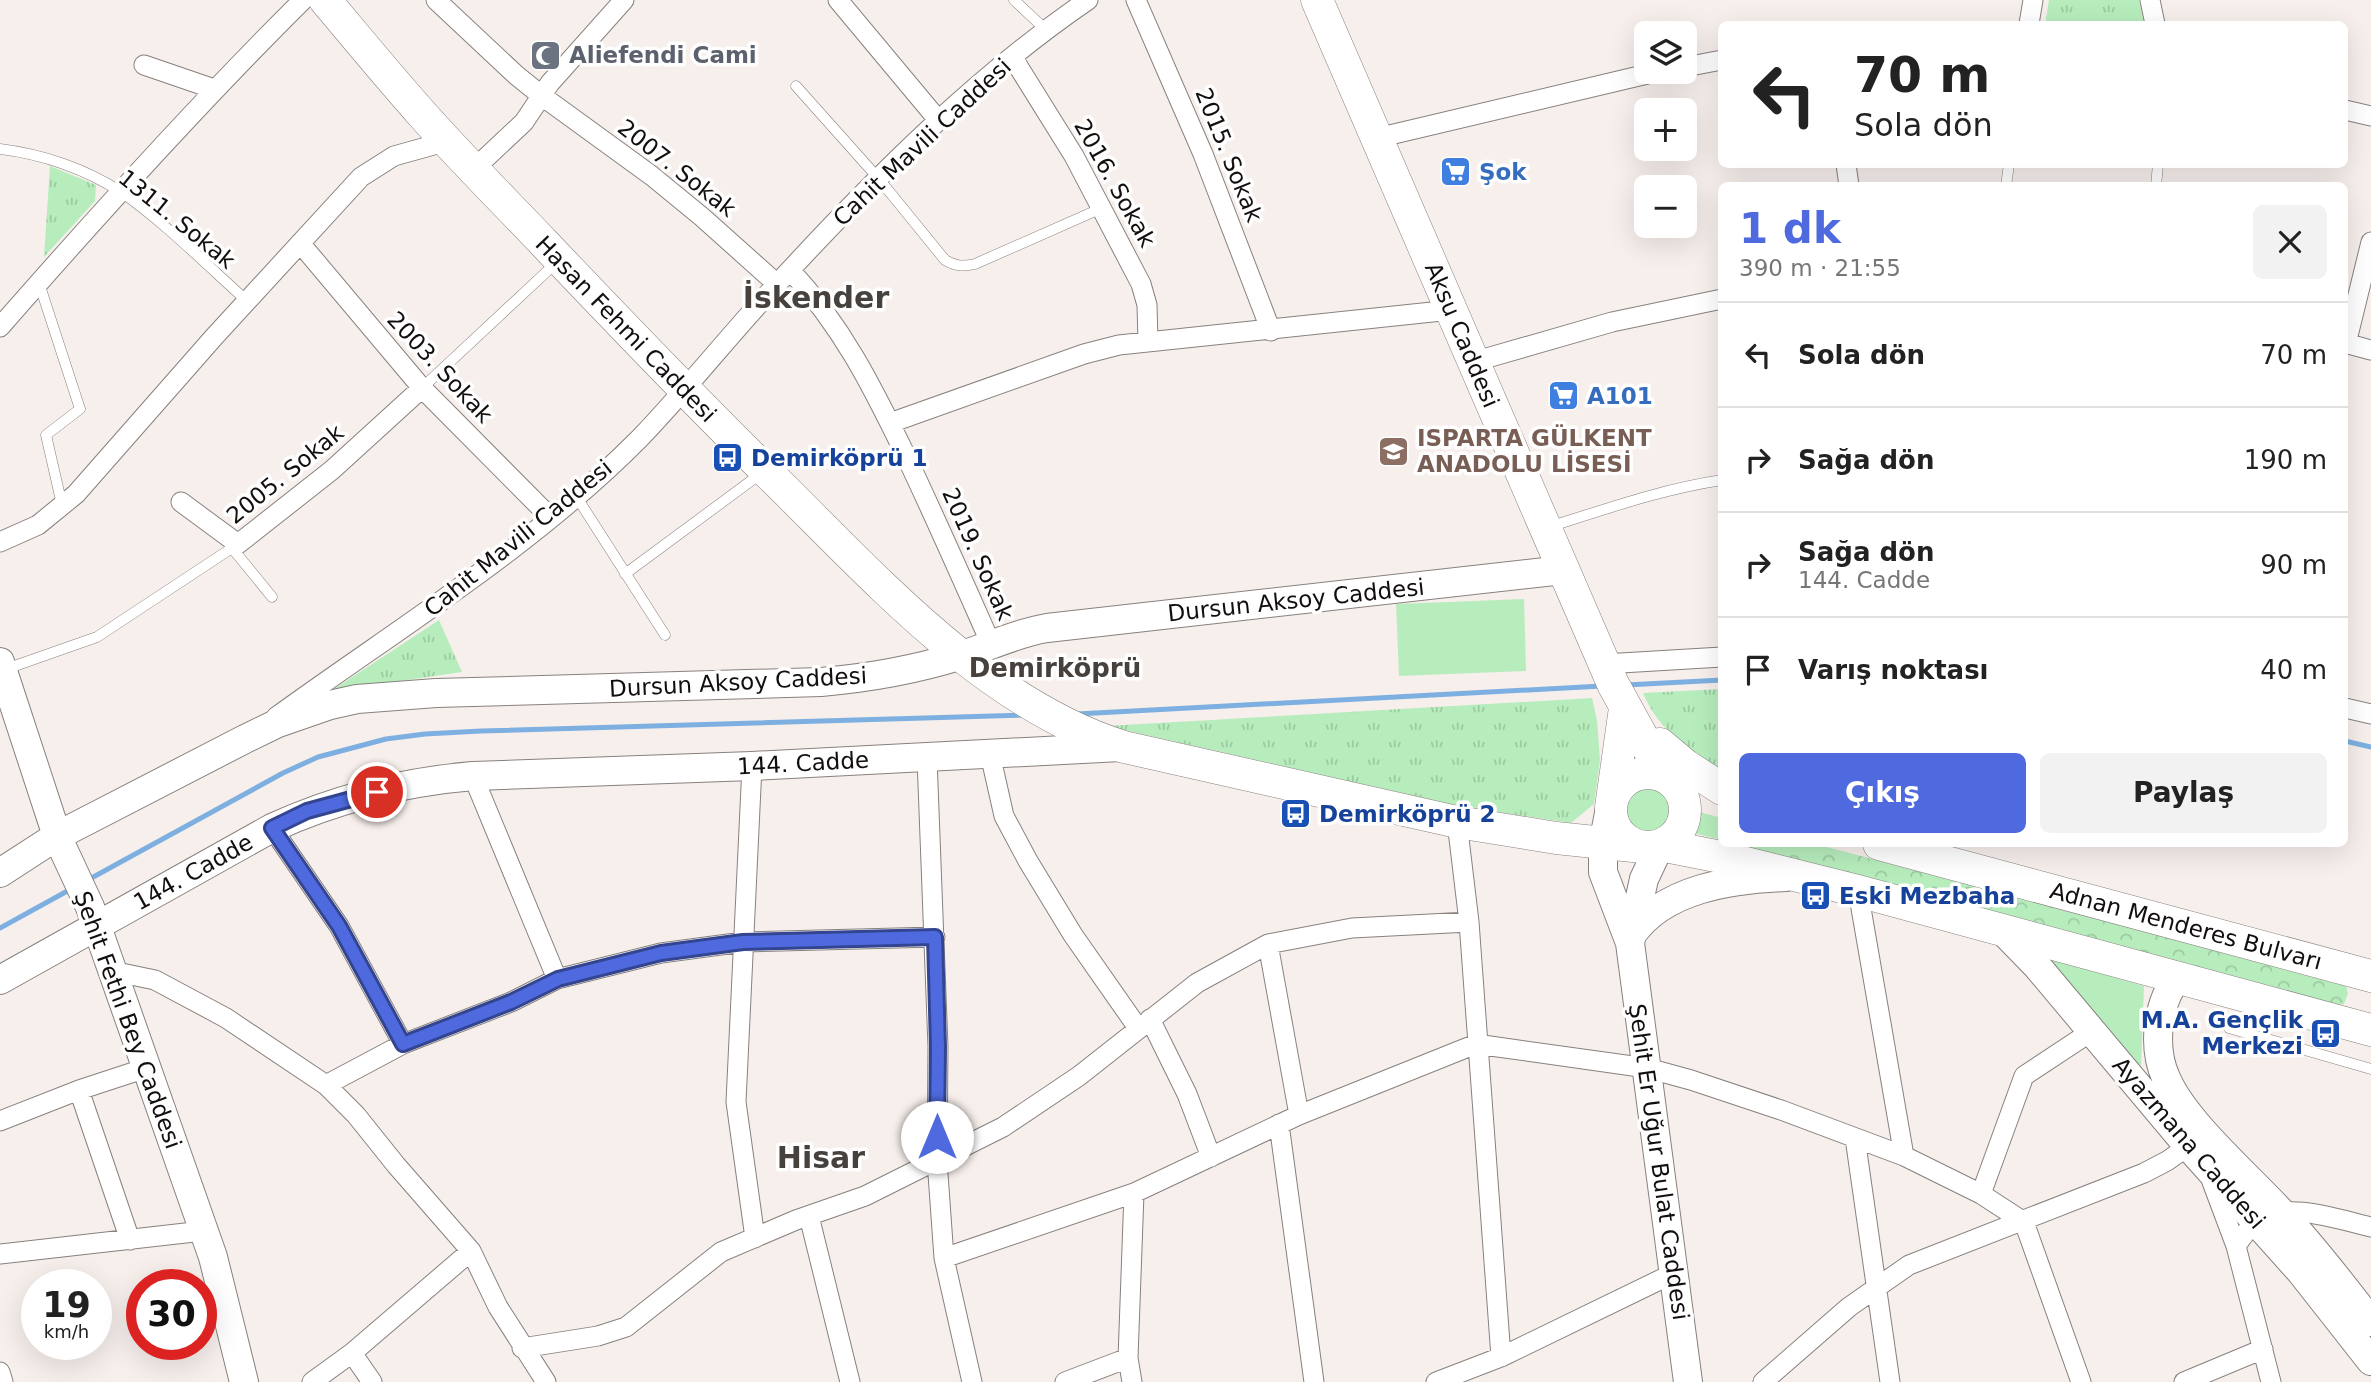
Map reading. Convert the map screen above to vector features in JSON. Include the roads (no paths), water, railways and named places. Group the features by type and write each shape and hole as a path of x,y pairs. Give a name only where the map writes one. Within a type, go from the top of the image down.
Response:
{"main road":[{"name":"Hasan Fehmi Caddesi","path":"325,0 448,141 684,390 878,581 979,657 1033,705 1078,730 1124,747"},
{"name":"Aksu Caddesi","path":"1317,0 1604,664 1625,708 1674,783"},
{"path":"1625,708 1666,749 1718,787"},
{"path":"1625,708 1611,815 1614,826 1632,843 1809,878 2364,1028 2371,982"},
{"name":"144. Cadde","path":"1124,747 1457,822 1603,844 1651,846"},
{"path":"1611,803 1622,782 1645,772 1658,774 1718,800"},
{"path":"1651,846 1676,834 1683,824 1686,811 1684,799 1674,783"},
{"name":"Adnan Menderes Bulvarı","path":"1889,847 2371,976"}],"street":[{"path":"0,327 119,191 303,0"},
{"name":"2007. Sokak","path":"436,0 542,96 783,277"},
{"path":"474,169 524,122 558,72 624,0"},
{"path":"838,0 939,121"},
{"name":"Cahit Mavili Caddesi","path":"0,873 61,846 245,738 432,608 551,517 640,437 783,277 939,121 1046,30 1088,0"},
{"name":"2015. Sokak","path":"1136,0 1203,154 1271,331"},
{"path":"2030,21 2034,0"},
{"path":"2150,0 2154,21"},
{"name":"2016. Sokak","path":"1013,58 1074,156 1144,291 1148,341"},
{"path":"1697,65 1718,61"},
{"path":"144,65 215,89"},
{"path":"1377,138 1634,77"},
{"path":"2348,111 2371,116"},
{"path":"0,542 38,525 62,506 96,472 247,301 370,169 394,156 448,141"},
{"path":"2348,336 2371,242"},
{"name":"2003. Sokak","path":"300,243 422,388 551,517"},
{"name":"2019. Sokak","path":"783,277 839,329 890,423 979,657"},
{"path":"1473,362 1623,320 1718,300"},
{"path":"890,423 1084,354 1119,345 1451,310"},
{"path":"2348,344 2371,350"},
{"name":"2005. Sokak","path":"235,546 332,470 422,388"},
{"path":"181,502 235,546"},
{"name":"Dursun Aksoy Caddesi","path":"245,738 330,705 377,697 436,692 821,682 884,675 979,657 1030,631 1047,628 1563,570"},
{"path":"1604,664 1718,657"},
{"name":"Şehit Fethi Bey Caddesi","path":"1,666 61,846 93,917 203,1231 223,1296 244,1382"},
{"path":"2348,709 2371,714"},
{"name":"144. Cadde","path":"0,980 93,917 307,811 434,779 1124,747"},
{"path":"990,754 1004,816 1028,861 1073,935 1144,1024 1187,1094 1211,1157"},
{"path":"927,758 938,1047 937,1160 944,1258 972,1382"},
{"path":"752,766 736,1102 755,1238"},
{"path":"473,776 558,979"},
{"name":"Şehit Er Uğur Bulat Caddesi","path":"1611,803 1603,844 1603,872 1630,939 1688,1382"},
{"path":"1457,822 1469,922 1501,1357"},
{"path":"272,828 339,926 403,1044"},
{"name":"Şehit Er Uğur Bulat Caddesi","path":"1630,939 1651,846"},
{"path":"1630,939 1652,912 1697,891 1750,880 1809,878"},
{"path":"1857,891 1903,1156"},
{"path":"522,1348 598,1336 626,1326 721,1252 865,1196 1003,1127 1079,1076 1197,983 1268,944 1352,928 1469,922"},
{"name":"Ayazmana Caddesi","path":"2002,930 2199,1147 2269,1216 2322,1259 2371,1322"},
{"path":"326,1086 403,1044 511,1002 558,979 661,953 743,942 935,937"},
{"path":"1268,944 1299,1115"},
{"path":"112,971 155,980 226,1018 326,1086 356,1115 471,1251 498,1307 546,1382"},
{"name":"Ayazmana Caddesi","path":"2178,977 2165,997 2161,1011 2161,1066 2199,1147"},
{"path":"1980,1194 2024,1076 2092,1031"},
{"path":"944,1258 1133,1193 1299,1115 1476,1044 1647,1068 1717,1088 1903,1156 1980,1194 2024,1222 2081,1382"},
{"path":"0,1121 79,1090 146,1068"},
{"path":"79,1090 130,1240"},
{"path":"1279,1124 1314,1382"},
{"path":"1855,1138 1890,1382"},
{"path":"1763,1382 1849,1307 1909,1265 2024,1222 2144,1173 2199,1147 2236,1247 2271,1382"},
{"path":"1132,1382 1128,1358 1133,1193"},
{"path":"809,1216 850,1382"},
{"path":"2236,1247 2269,1216 2322,1216 2371,1227"},
{"name":"Ayazmana Caddesi","path":"2269,1216 2318,1293 2371,1361"},
{"path":"0,1254 203,1231"},
{"path":"312,1382 352,1353 471,1251"},
{"path":"1436,1382 1501,1357 1674,1273"},
{"path":"2184,1382 2263,1349"},
{"path":"352,1353 372,1382"},
{"path":"1065,1382 1128,1358"},
{"path":"0,1372 4,1382"}],"lane":[{"path":"1014,0 1046,30"},
{"path":"796,86 879,179 945,260 958,266 975,264 1102,208"},
{"name":"1311. Sokak","path":"0,149 57,162 119,191 247,301"},
{"name":"2005. Sokak","path":"422,388 560,259"},
{"path":"39,283 80,409 46,435 62,506"},
{"path":"625,574 765,470"},
{"path":"1545,528 1682,486 1718,481"},
{"path":"576,496 665,635"},
{"path":"235,546 272,597"},
{"name":"2005. Sokak","path":"1,666 97,637 235,546"},
{"path":"2229,1028 2371,1069"}],"waterway":[{"path":"1626,685 1718,680"},
{"path":"1077,714 1602,686"},
{"path":"86,881 283,773 318,757 386,739 481,731 1025,715"},
{"path":"2348,742 2371,747"},
{"path":"0,928 71,889"}],"place":[{"name":"Aliefendi Cami","path":"546,55"},
{"name":"Şok","path":"1456,172"},
{"name":"A101","path":"1564,396"},
{"name":"ISPARTA GÜLKENT ANADOLU LİSESİ","path":"1394,451"},
{"name":"Demirköprü 1","path":"728,458"},
{"name":"Demirköprü 2","path":"1296,814"},
{"name":"Eski Mezbaha","path":"1816,896"},
{"name":"M.A. Gençlik Merkezi","path":"2326,1033"}],"district":[{"name":"İskender","path":"816,298"},
{"name":"Demirköprü","path":"1055,668"},
{"name":"Hisar","path":"821,1158"}]}
